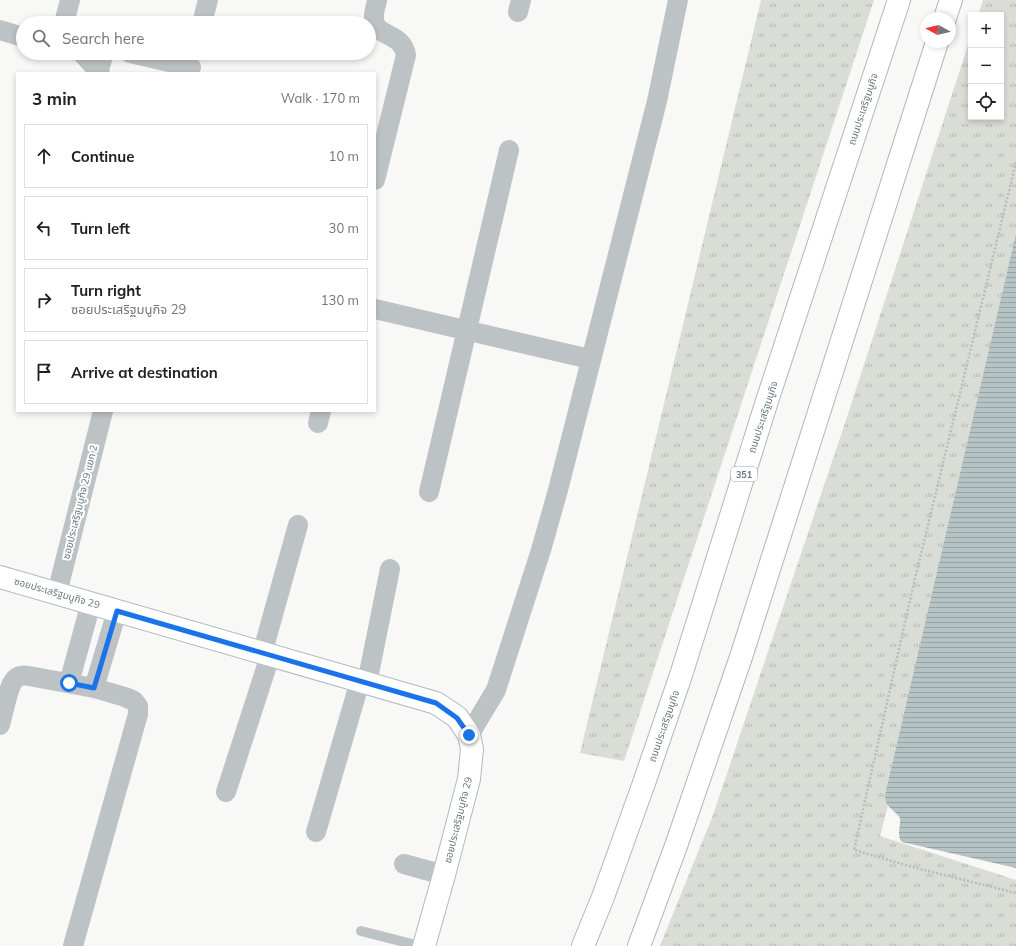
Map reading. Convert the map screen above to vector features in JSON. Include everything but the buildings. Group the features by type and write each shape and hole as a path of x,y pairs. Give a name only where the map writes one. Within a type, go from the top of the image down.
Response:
{"main road":[{"name":"ถนนประเสริฐมนูกิจ","path":"583,946 632,818 681,676 765,408 899,0"},
{"path":"947,12 951,0"},
{"path":"639,946 676,846 741,657 935,48"},
{"name":"ซอยประเสริฐมนูกิจ 29","path":"0,577 436,703 457,718 469,735 472,749 469,779 424,946"}],"street":[{"path":"66,16 70,0"},
{"path":"204,16 208,0"},
{"path":"374,16 377,0"},
{"path":"469,735 496,690 545,535 657,101 678,0"},
{"path":"376,26 379,30 401,42 406,55 381,127 376,171"},
{"path":"0,30 16,35"},
{"path":"88,60 98,72"},
{"path":"99,72 102,60"},
{"path":"169,60 192,64"},
{"path":"429,492 509,150"},
{"path":"376,309 590,359"},
{"name":"ซอยประเสริฐมนูกิจ 29 แยก 2","path":"57,593 103,412"},
{"path":"226,792 266,655 298,525"},
{"path":"316,832 363,682 390,570"},
{"path":"69,683 91,603"},
{"path":"94,688 117,611"},
{"path":"0,725 11,686 15,679 21,675 94,688 134,701 138,706 138,714 73,946"},
{"path":"404,864 444,875"}],"lane":[{"path":"361,931 420,946"}],"path":[{"path":"1016,162 913,587 854,850 916,868 1016,893"}],"green space":[{"path":"761,0 874,0 624,761 580,753"},
{"path":"983,0 1016,0 1016,319 880,836 1016,880 1016,946 660,946 713,815 845,423 968,45 968,120 1004,120 1004,12 979,12"}],"shaded area":[{"path":"1016,234 1016,868 902,842 899,837 900,818 886,803 885,795"}],"route":[{"path":"69,683 94,688 117,611 436,703 457,718 469,735"}]}
